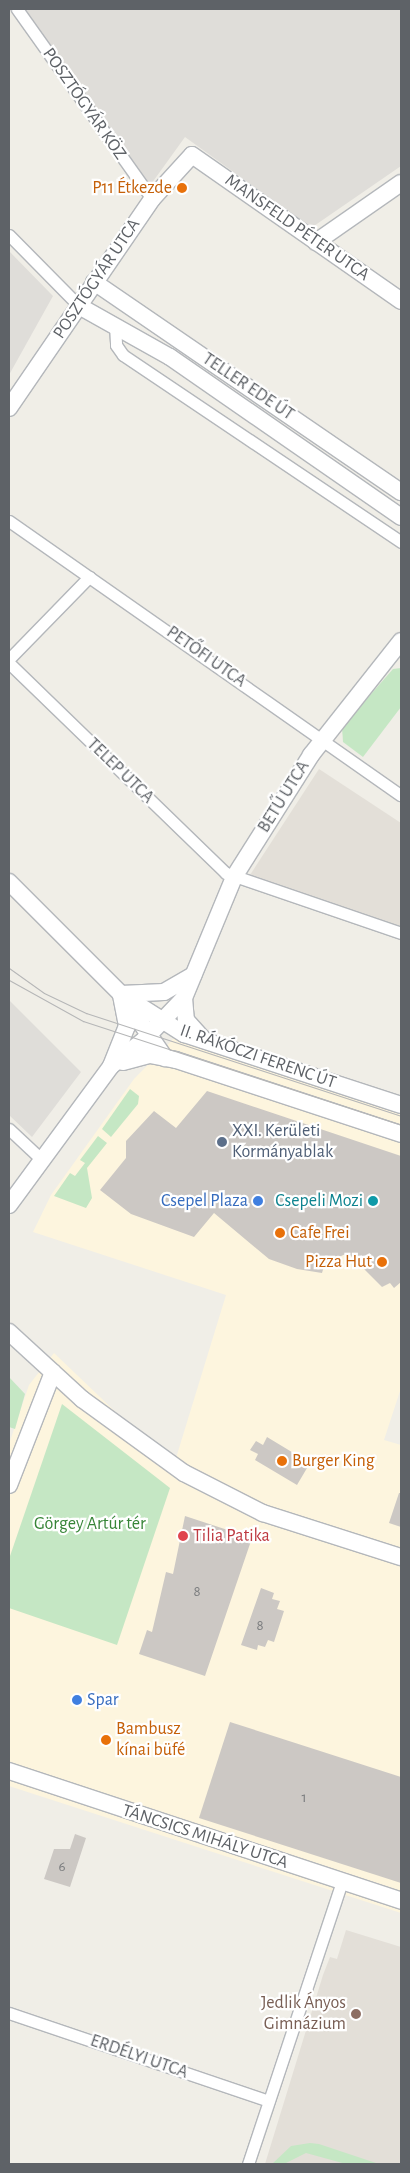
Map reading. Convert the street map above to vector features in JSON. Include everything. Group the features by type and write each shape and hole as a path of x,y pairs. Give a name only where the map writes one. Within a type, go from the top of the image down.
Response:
{"street":[{"name":"POSZTÓGYÁR KÖZ","path":"17,9 152,199"},
{"name":"POSZTÓGYÁR UTCA","path":"9,408 152,199 192,155"},
{"name":"MANSFELD PÉTER UTCA","path":"192,155 401,302"},
{"path":"316,242 401,183"},
{"path":"9,235 79,306"},
{"name":"TELLER EDE ÚT","path":"94,282 401,492"},
{"name":"TELLER EDE ÚT","path":"79,306 115,324 170,357 401,518"},
{"path":"115,324 116,345 123,355 401,542"},
{"name":"PETŐFI UTCA","path":"9,521 324,738 401,795"},
{"path":"9,659 89,577"},
{"name":"BETŰ UTCA","path":"111,1066 151,1034 184,998 197,972 234,877 324,738 401,641"},
{"name":"TELEP UTCA","path":"9,663 234,877"},
{"path":"234,877 401,933"},
{"name":"II. RÁKÓCZI FERENC ÚT","path":"9,882 121,994 151,1034 165,1058 401,1134"},
{"path":"9,1205 111,1066 126,1026 121,994 174,989 197,972"},
{"name":"II. RÁKÓCZI FERENC ÚT","path":"121,994 163,1021 206,1041 401,1105"},
{"path":"184,998 186,1020 206,1041"},
{"path":"111,1066 141,1056 165,1058"},
{"path":"9,1129 42,1160"},
{"path":"9,1332 53,1372 153,1453 228,1498 401,1557"},
{"path":"9,1485 53,1372"},
{"name":"TÁNCSICS MIHÁLY UTCA","path":"9,1771 401,1901"},
{"path":"248,2164 342,1881"},
{"name":"ERDÉLYI UTCA","path":"9,2013 269,2101"}],"shaded area":[{"path":"19,9 401,9 401,166 311,228 185,137 149,187"},
{"path":"9,251 53,296 9,375"},
{"path":"319,769 401,823 401,929 250,875"},
{"path":"9,1000 81,1072 32,1137 9,1115"},
{"path":"184,1028 401,1099 401,1388 384,1440 401,1445 401,1913 9,1786 9,1444 29,1385 54,1353 146,1441 176,1458 226,1295 33,1232 51,1195 134,1079"},
{"name":"Jedlik Ányos Gimnázium","path":"346,1930 401,1947 401,2164 265,2164 323,1975 330,1957 337,1959"}],"green space":[{"path":"401,668 401,707 363,757 343,742 342,727 393,669"},
{"path":"130,1089 139,1096 138,1104 111,1137 102,1129"},
{"path":"98,1136 107,1143 87,1168 92,1198 86,1208 54,1196 70,1173 75,1176 85,1163 80,1160"},
{"path":"9,1377 25,1394 15,1429 9,1427"},
{"name":"Görgey Artúr tér","path":"62,1404 170,1488 117,1645 9,1608 9,1559"},
{"path":"310,2143 319,2144 379,2164 346,2164 306,2153 284,2164 272,2164 291,2146"}],"building":[{"name":"Csepel Plaza","path":"207,1091 401,1156 401,1282 394,1288 390,1283 382,1287 348,1253 325,1263 322,1273 297,1269 269,1259 214,1213 194,1237 131,1214 100,1190 126,1158 126,1141 154,1111 176,1128"},
{"name":"Burger King","path":"267,1437 310,1463 297,1485 255,1460 258,1454 250,1450 256,1441 263,1445"},
{"path":"399,1493 401,1493 401,1527 389,1523"},
{"path":"185,1516 252,1538 205,1676 139,1654 147,1630 152,1632 166,1572 173,1574"},
{"path":"261,1588 274,1593 272,1599 280,1601 277,1609 284,1611 274,1642 268,1640 265,1647 258,1645 257,1650 241,1645"},
{"path":"230,1722 401,1777 401,1883 199,1818"},
{"path":"75,1834 86,1838 70,1887 44,1879 54,1849 70,1849"}],"tram line":[{"path":"9,968 44,993 86,1013 401,1116"},
{"path":"9,980 83,1021 401,1125"}],"place":[{"name":"P11 Étkezde","path":"182,188"},
{"name":"XXI. Kerületi Kormányablak","path":"222,1142"},
{"name":"Csepel Plaza","path":"258,1201"},
{"name":"Csepeli Mozi","path":"373,1201"},
{"name":"Cafe Frei","path":"280,1233"},
{"name":"Pizza Hut","path":"382,1262"},
{"name":"Burger King","path":"282,1461"},
{"name":"Tilia Patika","path":"183,1536"},
{"name":"Spar","path":"77,1700"},
{"name":"Bambusz kínai büfé","path":"106,1740"},
{"name":"Jedlik Ányos Gimnázium","path":"356,2014"}]}
